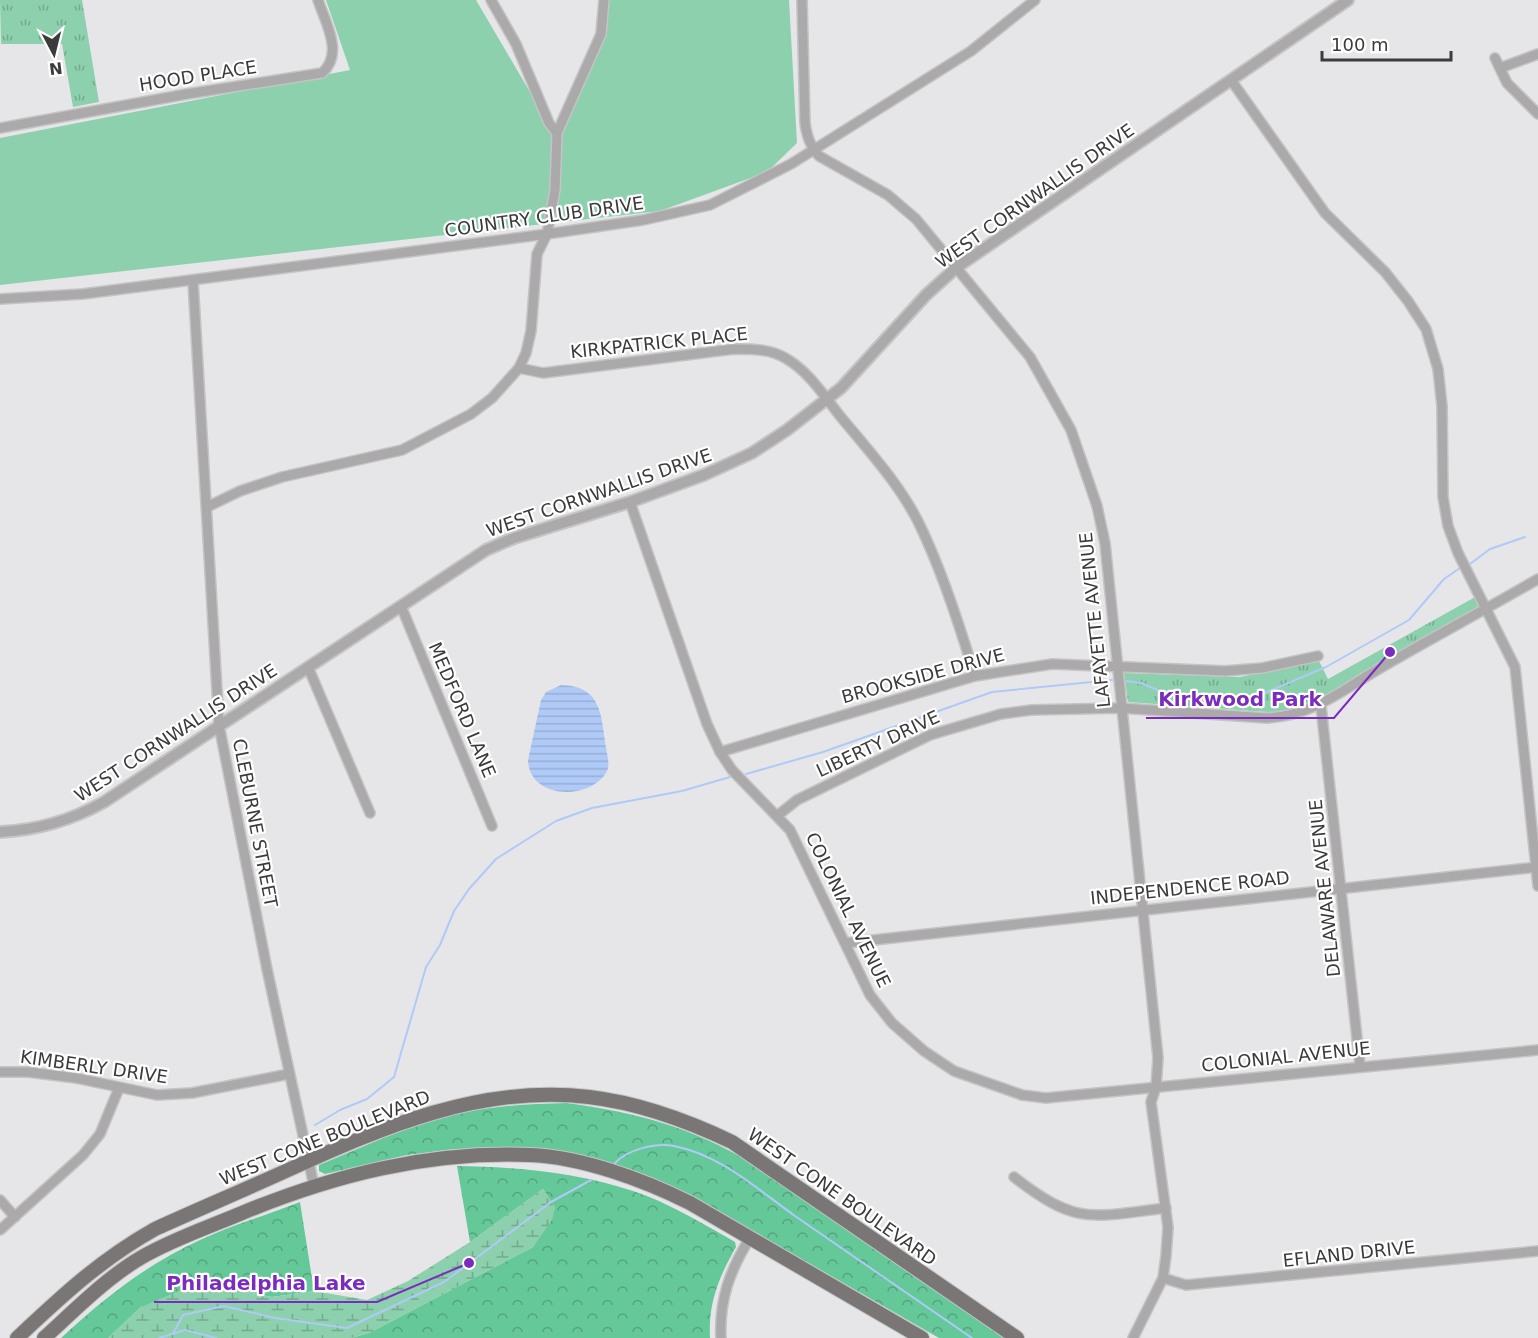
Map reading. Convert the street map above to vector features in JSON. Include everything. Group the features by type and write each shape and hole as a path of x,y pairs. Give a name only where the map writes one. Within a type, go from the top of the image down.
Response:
{"main road":[{"name":"WEST CONE BOULEVARD","path":"17,1338 85,1274 115,1251 155,1228 419,1116 479,1101 563,1095 589,1097 653,1110 687,1121 723,1138 767,1164 1017,1338"},
{"path":"44,1338 117,1274 143,1257 204,1229 314,1185 413,1161 531,1155 614,1172 657,1187 922,1338"}],"street":[{"name":"HOOD PLACE","path":"0,128 187,94 322,73 331,65 334,52 318,0"},
{"path":"491,0 516,44 549,123 557,134"},
{"path":"207,507 240,491 282,477 402,450 471,414 492,398 519,368 526,353 531,331 537,254 547,234 555,190 557,134 601,34 604,0"},
{"path":"802,0 805,123 807,138 813,149"},
{"name":"COUNTRY CLUB DRIVE","path":"0,299 83,294 193,281 643,220 710,205 754,184 971,51 1035,0"},
{"name":"WEST CORNWALLIS DRIVE","path":"0,832 48,826 81,814 104,802 499,544 630,502 704,475 743,457 787,430 827,399 926,295 957,267 1348,0"},
{"path":"1500,68 1538,54"},
{"path":"1496,58 1507,83 1538,114"},
{"path":"1231,80 1325,213 1385,272 1426,329 1438,369 1442,406 1443,497 1448,526 1472,581 1488,608 1515,667 1538,886"},
{"name":"LAFAYETTE AVENUE","path":"813,149 819,156 890,197 916,219 1030,357 1071,430 1097,506 1105,543 1158,1058 1156,1087 1151,1102 1168,1227 1163,1278 1133,1338"},
{"name":"CLEBURNE STREET","path":"193,281 219,725 289,1074 314,1185"},
{"name":"KIRKPATRICK PLACE","path":"519,368 543,373 734,349 754,349 788,360 827,399 880,465 924,533 957,618 975,676"},
{"name":"COLONIAL AVENUE","path":"630,502 707,724 720,752 732,770 790,830 870,995 892,1023 924,1051 954,1071 1022,1095 1046,1098 1538,1050"},
{"name":"LIBERTY DRIVE","path":"777,816 797,800 910,745 965,723 1031,710 1121,708 1267,718 1291,717 1321,706 1380,668 1538,579"},
{"name":"MEDFORD LANE","path":"401,606 492,826"},
{"name":"BROOKSIDE DRIVE","path":"720,752 975,676 1052,664 1225,671 1262,668 1318,656"},
{"path":"309,667 370,813"},
{"name":"DELAWARE AVENUE","path":"1321,706 1360,1066"},
{"name":"INDEPENDENCE ROAD","path":"846,943 1537,867"},
{"name":"KIMBERLY DRIVE","path":"0,1072 28,1072 67,1077 157,1095 192,1093 289,1074"},
{"path":"0,1230 83,1155 100,1134 119,1088"},
{"path":"1014,1177 1066,1212 1091,1217 1166,1208"},
{"path":"0,1200 15,1217"},
{"path":"721,1338 720,1313 724,1292 750,1238"},
{"name":"EFLAND DRIVE","path":"1163,1278 1186,1285 1538,1251"}],"green space":[{"path":"0,0 82,0 99,102 73,107 62,44 1,44"},
{"path":"326,0 476,0 551,128 577,102 607,29 609,0 789,0 797,143 767,172 660,211 0,285 0,138 350,70"},
{"path":"1477,596 1483,606 1314,705 1283,713 1128,702 1124,673 1240,677 1319,661 1328,679"},
{"path":"567,1103 664,1123 731,1151 754,1164 1004,1338 939,1338 704,1203 649,1178 503,1149 455,1149 407,1155 325,1174 319,1171 319,1165 399,1132 448,1116 507,1106"},
{"path":"457,1166 568,1175 633,1191 685,1214 735,1242 736,1247 724,1269 713,1302 710,1338 351,1338 369,1333 533,1247 555,1208 543,1189 470,1242"},
{"path":"543,1189 555,1208 552,1220 533,1247 369,1333 351,1338 108,1338 141,1307 179,1291 221,1287 272,1297 314,1291 367,1300 408,1281 470,1242"},
{"path":"300,1202 314,1291 272,1297 222,1287 141,1307 108,1338 61,1338 109,1296 162,1260 212,1235"}],"water":[{"path":"561,685 585,691 597,704 603,724 608,767 598,782 586,788 561,792 548,789 538,782 531,773 528,760 541,700 546,692"}],"waterway":[{"path":"1470,564 1490,549 1525,537"},
{"path":"1126,681 1141,683 1162,692 1188,696 1229,700 1260,695 1326,667 1409,620 1444,579 1460,568"},
{"path":"746,774 823,752 992,692 1112,680"},
{"path":"315,1125 340,1110 367,1099 394,1077 426,967 440,945 454,911 469,889 496,859 556,821 592,808 682,791 730,777"},
{"path":"615,1163 634,1151 659,1145 691,1150 707,1157 738,1174 972,1338"},
{"path":"173,1334 183,1315 224,1306 275,1318 347,1328 444,1282 551,1202 591,1180"},
{"path":"159,1338 185,1330 216,1338"}],"place":[{"name":"Kirkwood Park","path":"1390,652"},
{"name":"Philadelphia Lake","path":"469,1263"}]}
